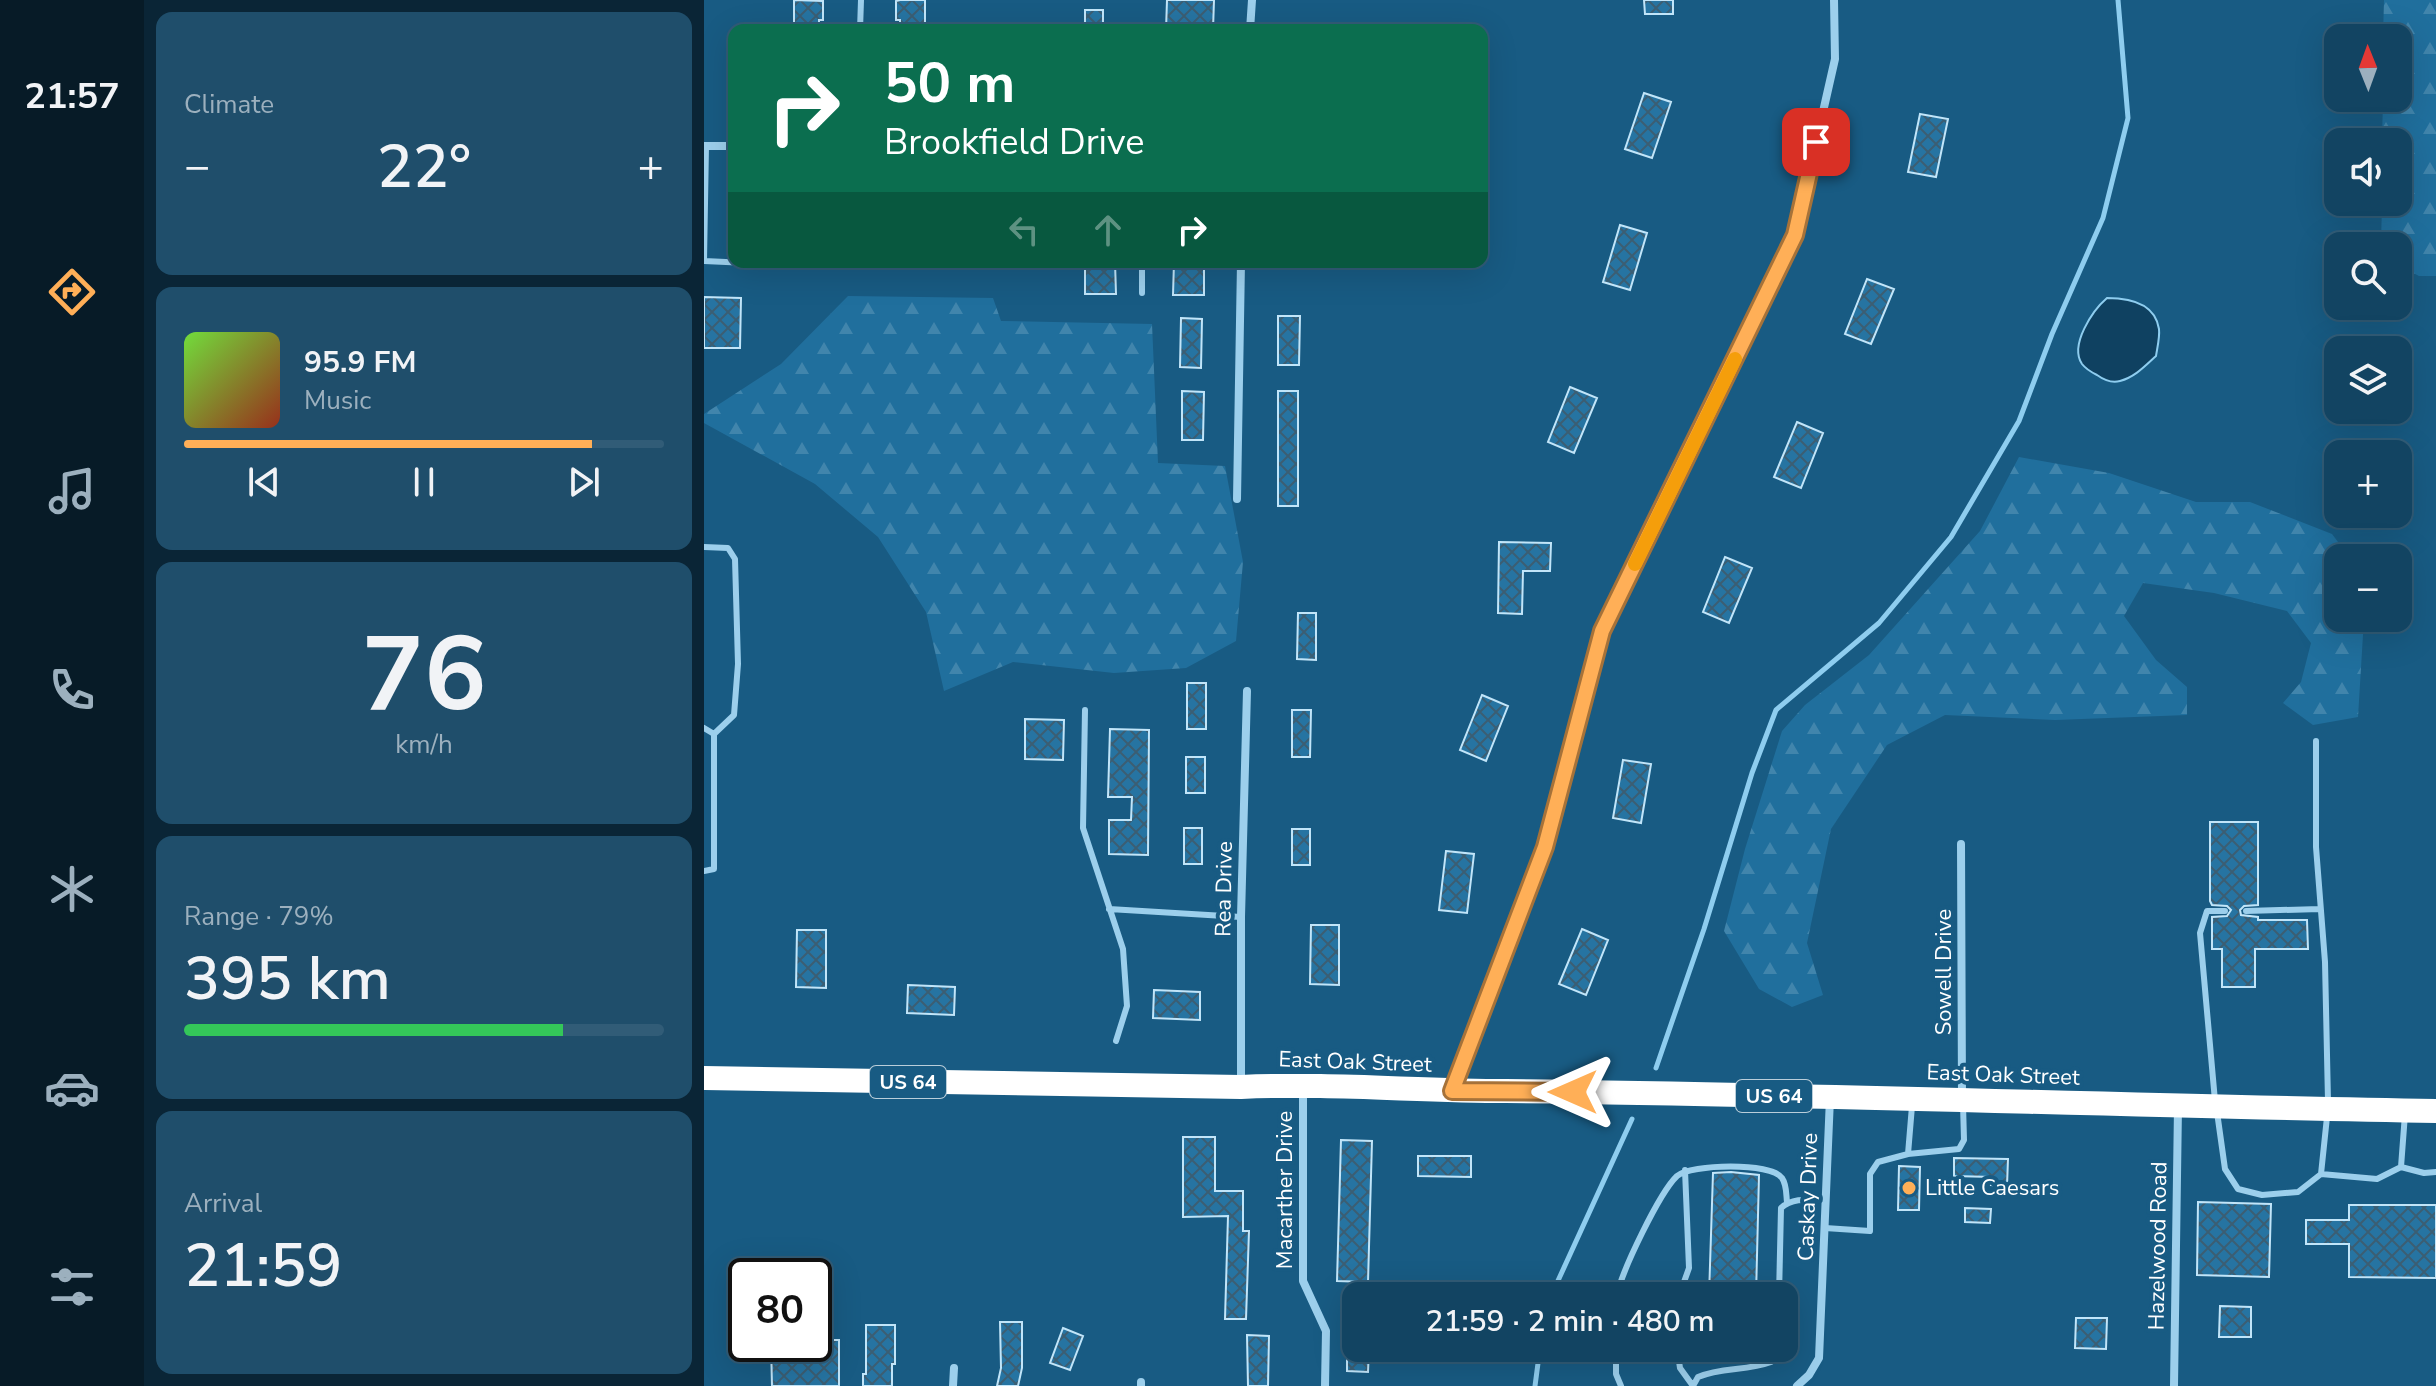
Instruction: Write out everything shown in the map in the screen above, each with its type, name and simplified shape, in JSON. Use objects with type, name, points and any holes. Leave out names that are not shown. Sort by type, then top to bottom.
[{"type":"highway","name":"East Oak Street","points":[[704,1078],[1241,1087],[1303,1084],[1452,1091],[2436,1111]]},
{"type":"street","points":[[1250,24],[1252,0]]},
{"type":"street","points":[[1452,1091],[1545,847],[1602,631],[1795,235],[1835,59],[1834,0]]},
{"type":"street","points":[[705,146],[728,146]]},
{"type":"street","points":[[1237,499],[1241,268]]},
{"type":"street","name":"Rea Drive","points":[[1241,1087],[1241,917],[1247,691]]},
{"type":"street","name":"Sowell Drive","points":[[1961,844],[1962,1099]]},
{"type":"street","name":"Macarther Drive","points":[[1303,1084],[1303,1281],[1326,1331],[1325,1386]]},
{"type":"street","name":"Caskay Drive","points":[[1797,1386],[1809,1375],[1819,1358],[1830,1097]]},
{"type":"street","name":"Hazelwood Road","points":[[2174,1386],[2178,1106]]},
{"type":"street","points":[[953,1386],[954,1368]]},
{"type":"lane","points":[[860,24],[861,0]]},
{"type":"lane","points":[[705,146],[704,261],[728,262]]},
{"type":"lane","points":[[1142,268],[1142,293]]},
{"type":"lane","points":[[704,547],[728,548],[735,559],[738,664],[734,715],[714,734],[714,869],[704,871]]},
{"type":"lane","points":[[1085,710],[1083,828],[1123,949],[1127,1006],[1116,1041]]},
{"type":"lane","points":[[704,728],[714,734]]},
{"type":"lane","points":[[2316,741],[2316,847],[2325,962],[2328,1109],[2321,1174]]},
{"type":"lane","points":[[1109,909],[1241,917]]},
{"type":"lane","points":[[2246,911],[2320,909]]},
{"type":"lane","points":[[2225,911],[2207,911],[2200,933],[2216,1107],[2225,1169],[2238,1189],[2262,1195],[2298,1192],[2321,1174],[2377,1179],[2401,1167],[2424,1173],[2436,1172]]},
{"type":"lane","points":[[1908,1154],[1913,1098]]},
{"type":"lane","points":[[1825,1228],[1870,1231],[1870,1174],[1878,1162],[1908,1154],[1959,1149],[1962,1146],[1962,1099]]},
{"type":"lane","points":[[2401,1167],[2405,1111]]},
{"type":"lane","points":[[1620,1282],[1668,1187],[1685,1170],[1698,1167],[1762,1168],[1775,1172],[1783,1179],[1787,1202]]},
{"type":"lane","points":[[1683,1282],[1689,1268],[1685,1170]]},
{"type":"lane","points":[[1779,1282],[1781,1208],[1787,1202],[1826,1200]]},
{"type":"lane","points":[[1616,1362],[1616,1374],[1621,1386]]},
{"type":"lane","points":[[1679,1362],[1693,1386],[1698,1377],[1713,1371],[1758,1367],[1771,1362]]},
{"type":"green space","points":[[2384,0],[2436,0],[2436,276],[2419,276],[2412,272],[2412,232],[2381,232],[2382,216],[2412,216],[2412,128],[2382,128],[2383,112],[2412,112],[2412,24],[2383,24]]},
{"type":"green space","points":[[848,296],[993,298],[1001,321],[1152,324],[1158,463],[1225,466],[1243,562],[1236,641],[1186,668],[1114,673],[1013,662],[944,691],[926,612],[878,537],[815,484],[704,423],[704,414],[781,364]]},
{"type":"green space","points":[[2019,457],[2109,473],[2196,502],[2250,502],[2332,534],[2340,544],[2324,544],[2324,632],[2363,632],[2358,717],[2313,725],[2283,703],[2301,682],[2311,643],[2287,611],[2214,593],[2143,583],[2124,616],[2156,660],[2187,687],[2187,715],[2055,720],[1945,715],[1887,745],[1831,829],[1807,943],[1823,995],[1792,1007],[1759,989],[1724,931],[1745,849],[1782,731],[1805,705],[1869,655],[1980,531]]},
{"type":"shaded area","points":[[2107,298],[2132,301],[2147,308],[2157,320],[2159,329],[2156,356],[2135,374],[2117,382],[2091,372],[2079,356],[2078,347],[2084,328]]},
{"type":"building","points":[[794,0],[823,1],[823,20],[819,20],[819,24],[794,24]]},
{"type":"building","points":[[925,0],[925,24],[900,24],[900,20],[896,20],[896,1]]},
{"type":"building","points":[[1167,0],[1214,0],[1213,24],[1166,24]]},
{"type":"building","points":[[1644,0],[1673,0],[1673,14],[1645,14]]},
{"type":"building","points":[[1085,10],[1103,10],[1103,24],[1085,24]]},
{"type":"building","points":[[1644,93],[1671,102],[1652,158],[1625,149]]},
{"type":"building","points":[[1920,114],[1948,119],[1936,177],[1908,172]]},
{"type":"building","points":[[1620,225],[1647,233],[1630,290],[1603,282]]},
{"type":"building","points":[[1085,268],[1115,268],[1116,294],[1085,294]]},
{"type":"building","points":[[1174,268],[1204,268],[1204,295],[1173,295]]},
{"type":"building","points":[[1867,279],[1894,289],[1871,344],[1845,334]]},
{"type":"building","points":[[704,297],[741,298],[740,348],[704,348]]},
{"type":"building","points":[[1278,316],[1300,316],[1299,365],[1278,365]]},
{"type":"building","points":[[1181,318],[1202,319],[1201,368],[1180,367]]},
{"type":"building","points":[[1570,387],[1597,398],[1574,453],[1548,442]]},
{"type":"building","points":[[1182,391],[1204,392],[1203,440],[1182,440]]},
{"type":"building","points":[[1278,391],[1298,391],[1298,506],[1278,506]]},
{"type":"building","points":[[1797,422],[1823,433],[1801,488],[1774,477]]},
{"type":"building","points":[[1499,542],[1551,543],[1550,571],[1523,571],[1522,614],[1498,613]]},
{"type":"building","points":[[1725,557],[1752,568],[1729,623],[1703,612]]},
{"type":"building","points":[[1298,613],[1316,613],[1316,660],[1297,659]]},
{"type":"building","points":[[1187,683],[1206,683],[1206,729],[1187,729]]},
{"type":"building","points":[[1482,695],[1508,706],[1486,761],[1460,750]]},
{"type":"building","points":[[1292,710],[1311,710],[1310,757],[1292,757]]},
{"type":"building","points":[[1025,719],[1064,720],[1063,760],[1025,759]]},
{"type":"building","points":[[1110,729],[1149,730],[1148,855],[1109,854],[1109,820],[1131,820],[1132,797],[1108,797]]},
{"type":"building","points":[[1186,757],[1205,757],[1205,793],[1186,793]]},
{"type":"building","points":[[1623,760],[1651,764],[1641,823],[1613,818]]},
{"type":"building","points":[[2210,822],[2258,822],[2258,905],[2244,906],[2240,910],[2241,915],[2258,917],[2258,920],[2307,920],[2308,949],[2255,949],[2255,987],[2222,987],[2222,949],[2212,949],[2212,917],[2227,916],[2231,910],[2227,906],[2212,905],[2210,901]]},
{"type":"building","points":[[1184,828],[1202,828],[1202,864],[1184,864]]},
{"type":"building","points":[[1292,829],[1310,829],[1310,865],[1292,865]]},
{"type":"building","points":[[1446,851],[1474,854],[1467,913],[1439,910]]},
{"type":"building","points":[[1311,925],[1339,925],[1339,985],[1310,984]]},
{"type":"building","points":[[1582,929],[1608,940],[1586,995],[1559,984]]},
{"type":"building","points":[[797,930],[826,930],[826,988],[796,987]]},
{"type":"building","points":[[908,985],[955,987],[954,1015],[907,1013]]},
{"type":"building","points":[[1154,990],[1200,992],[1200,1020],[1153,1018]]},
{"type":"building","points":[[1183,1137],[1215,1137],[1215,1191],[1243,1191],[1243,1231],[1249,1231],[1246,1319],[1225,1319],[1228,1216],[1183,1217]]},
{"type":"building","points":[[1341,1140],[1372,1141],[1368,1282],[1337,1281]]},
{"type":"building","points":[[1418,1156],[1471,1156],[1471,1177],[1418,1176]]},
{"type":"building","points":[[1954,1158],[2008,1159],[2007,1186],[1991,1185],[1992,1177],[1954,1176]]},
{"type":"building","name":"Little Caesars","points":[[1899,1166],[1920,1167],[1919,1210],[1898,1210]]},
{"type":"building","points":[[1713,1173],[1759,1175],[1756,1282],[1709,1282]]},
{"type":"building","points":[[2198,1202],[2271,1204],[2269,1277],[2197,1275]]},
{"type":"building","points":[[2349,1205],[2436,1205],[2436,1278],[2349,1277],[2349,1244],[2306,1244],[2306,1220],[2349,1220]]},
{"type":"building","points":[[1965,1208],[1991,1209],[1990,1223],[1965,1222]]},
{"type":"building","points":[[2220,1306],[2251,1307],[2251,1337],[2219,1337]]},
{"type":"building","points":[[2076,1318],[2107,1318],[2106,1349],[2075,1348]]},
{"type":"building","points":[[1000,1322],[1022,1322],[1022,1368],[1018,1386],[997,1386],[1001,1368]]},
{"type":"building","points":[[866,1325],[895,1325],[892,1386],[863,1386],[863,1374],[866,1374]]},
{"type":"building","points":[[1063,1328],[1083,1336],[1070,1370],[1050,1363]]},
{"type":"building","points":[[1247,1335],[1269,1336],[1268,1386],[1248,1386]]},
{"type":"building","points":[[832,1340],[839,1340],[839,1386],[772,1386],[771,1362],[832,1362]]},
{"type":"building","points":[[1347,1362],[1368,1362],[1368,1372],[1347,1371]]},
{"type":"waterway","points":[[1656,1068],[1704,929],[1752,773],[1776,710],[1879,623],[1951,537],[2019,421],[2052,334],[2103,218],[2128,118],[2118,0]]},
{"type":"waterway","points":[[1557,1282],[1632,1119]]},
{"type":"waterway","points":[[1535,1386],[1538,1362]]},
{"type":"slow traffic","points":[[1635,564],[1735,359]]},
{"type":"place","name":"Little Caesars","points":[[1909,1188]]},
{"type":"route","points":[[1573,1092],[1452,1091],[1545,847],[1602,631],[1795,235],[1816,142]]}]
